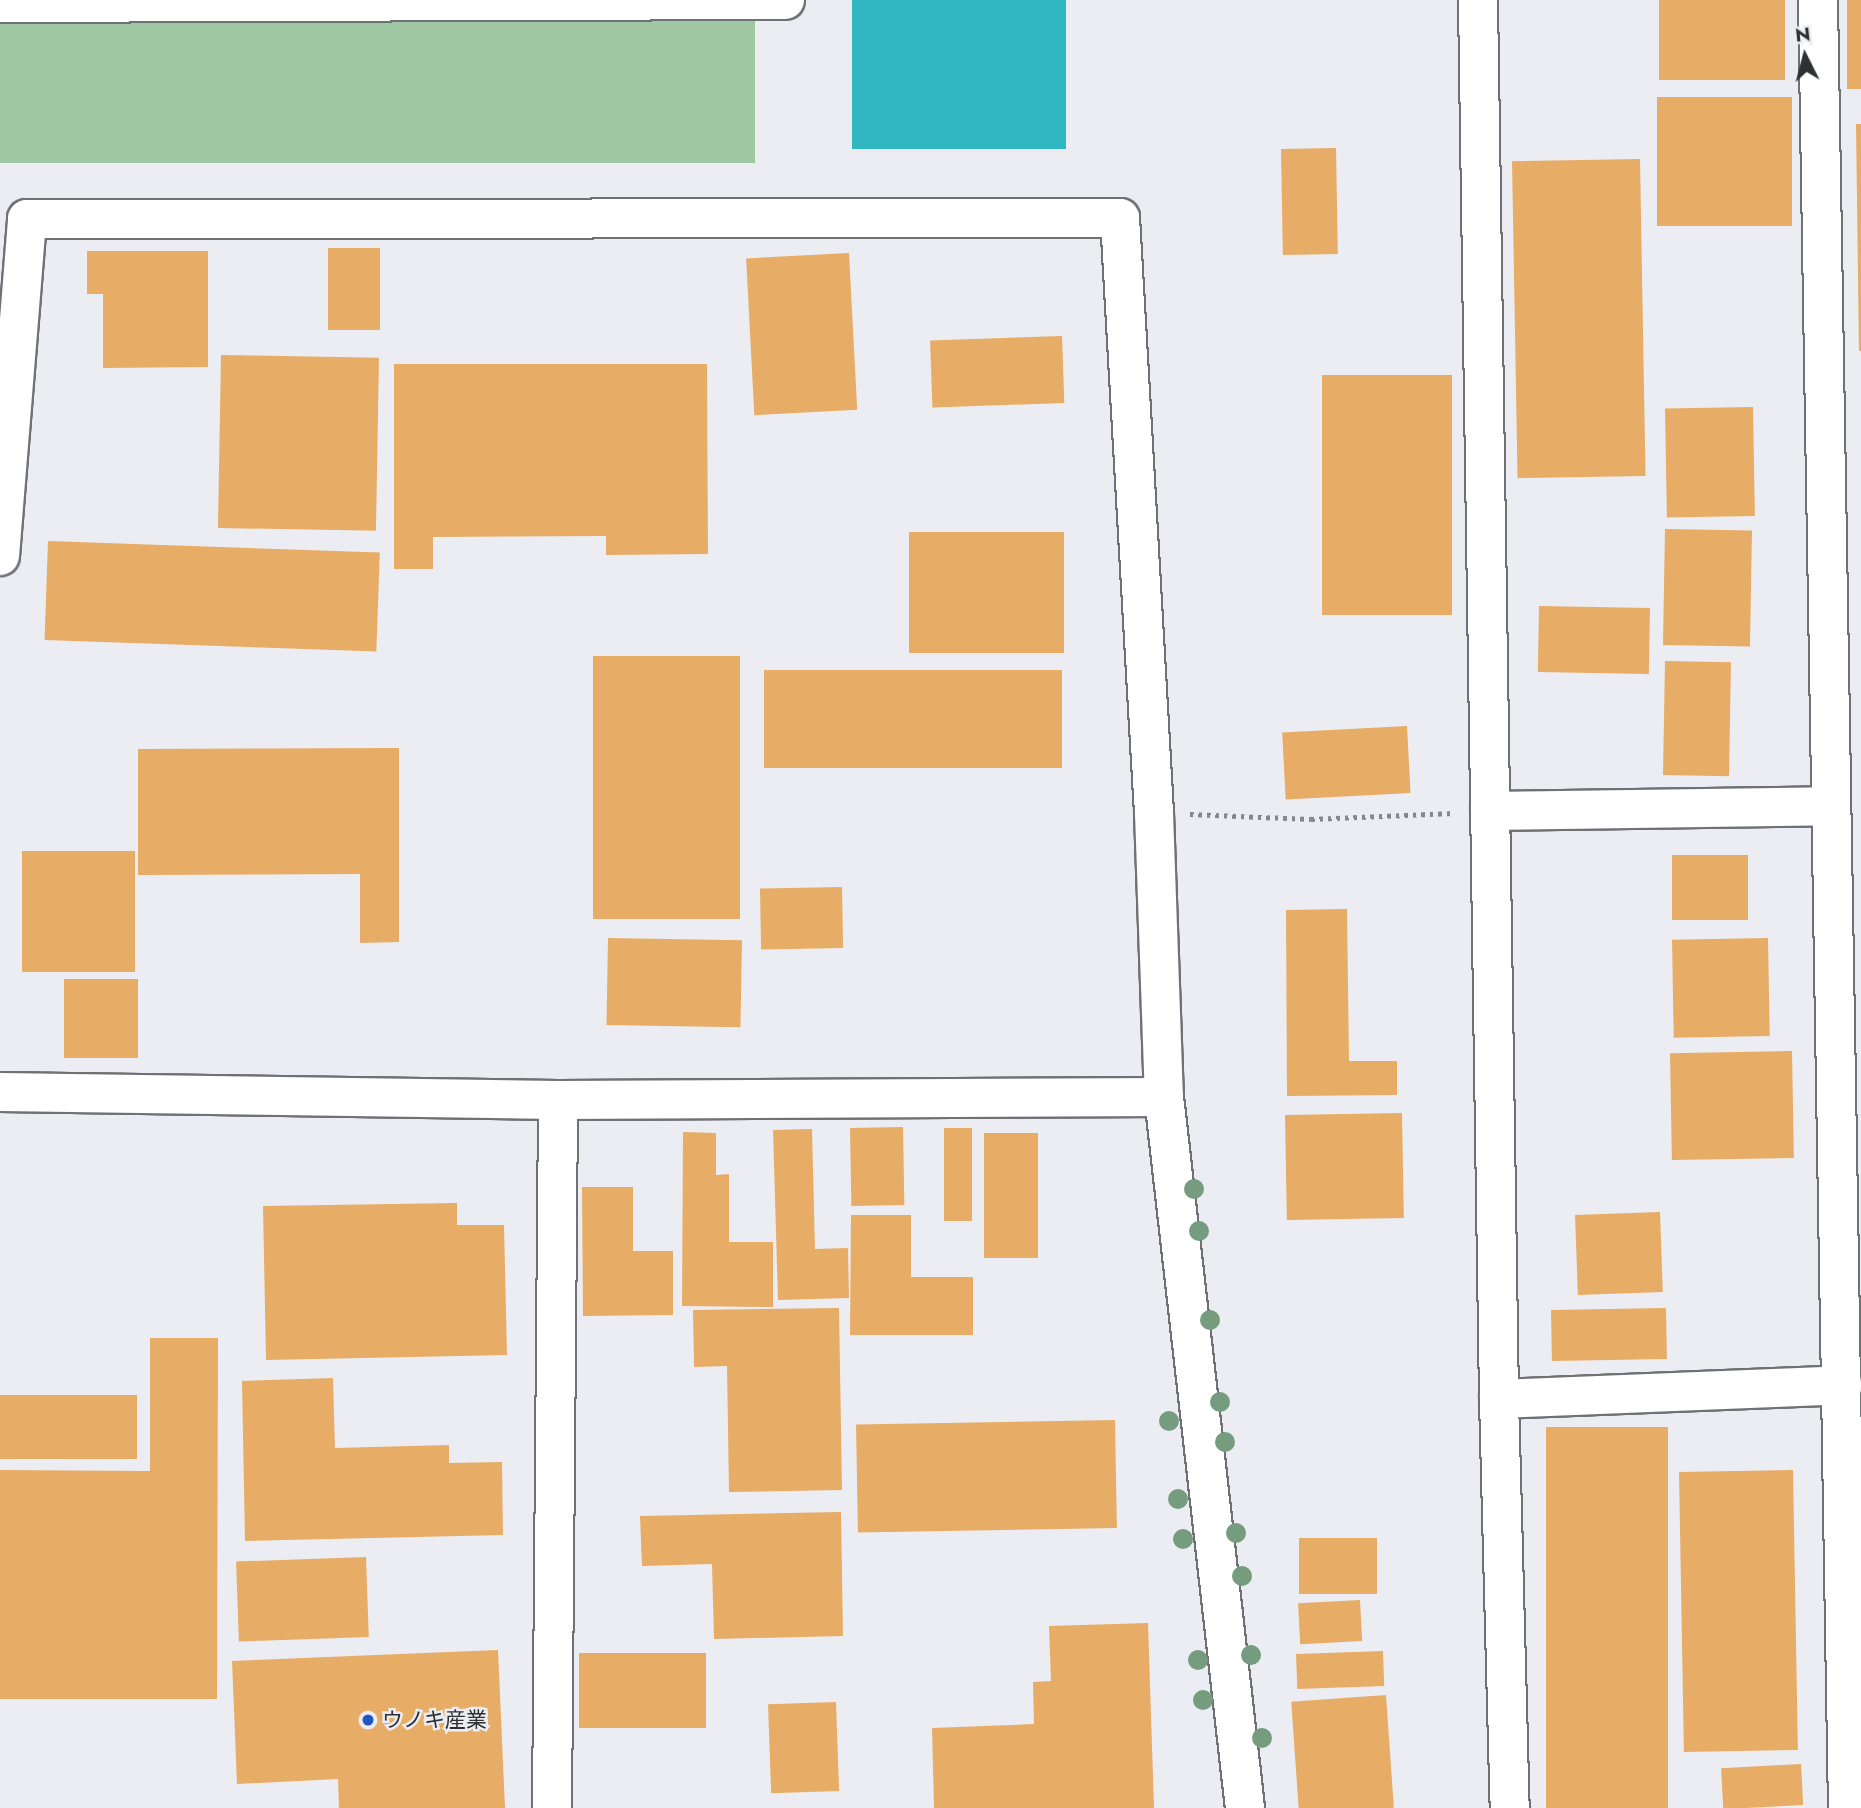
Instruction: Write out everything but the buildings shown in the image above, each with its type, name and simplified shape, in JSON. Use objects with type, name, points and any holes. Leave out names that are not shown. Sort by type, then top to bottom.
[{"type":"street","points":[[1,2],[785,0]]},
{"type":"street","points":[[1478,0],[1499,1399],[1510,1808]]},
{"type":"street","points":[[1818,0],[1829,806],[1843,1385],[1848,1808]]},
{"type":"street","points":[[0,556],[27,219],[1120,218],[1154,813],[1164,1097],[1245,1808]]},
{"type":"street","points":[[1490,811],[1829,806]]},
{"type":"street","points":[[0,1092],[558,1100],[1164,1097]]},
{"type":"street","points":[[552,1808],[558,1100]]},
{"type":"street","points":[[1499,1399],[1843,1385]]},
{"type":"path","points":[[1154,813],[1311,819],[1490,811]]},
{"type":"green space","points":[[0,17],[755,17],[755,163],[0,163]]},
{"type":"water","points":[[852,0],[1066,0],[1066,149],[852,149]]},
{"type":"place","name":"ウノキ産業","points":[[368,1720]]}]
